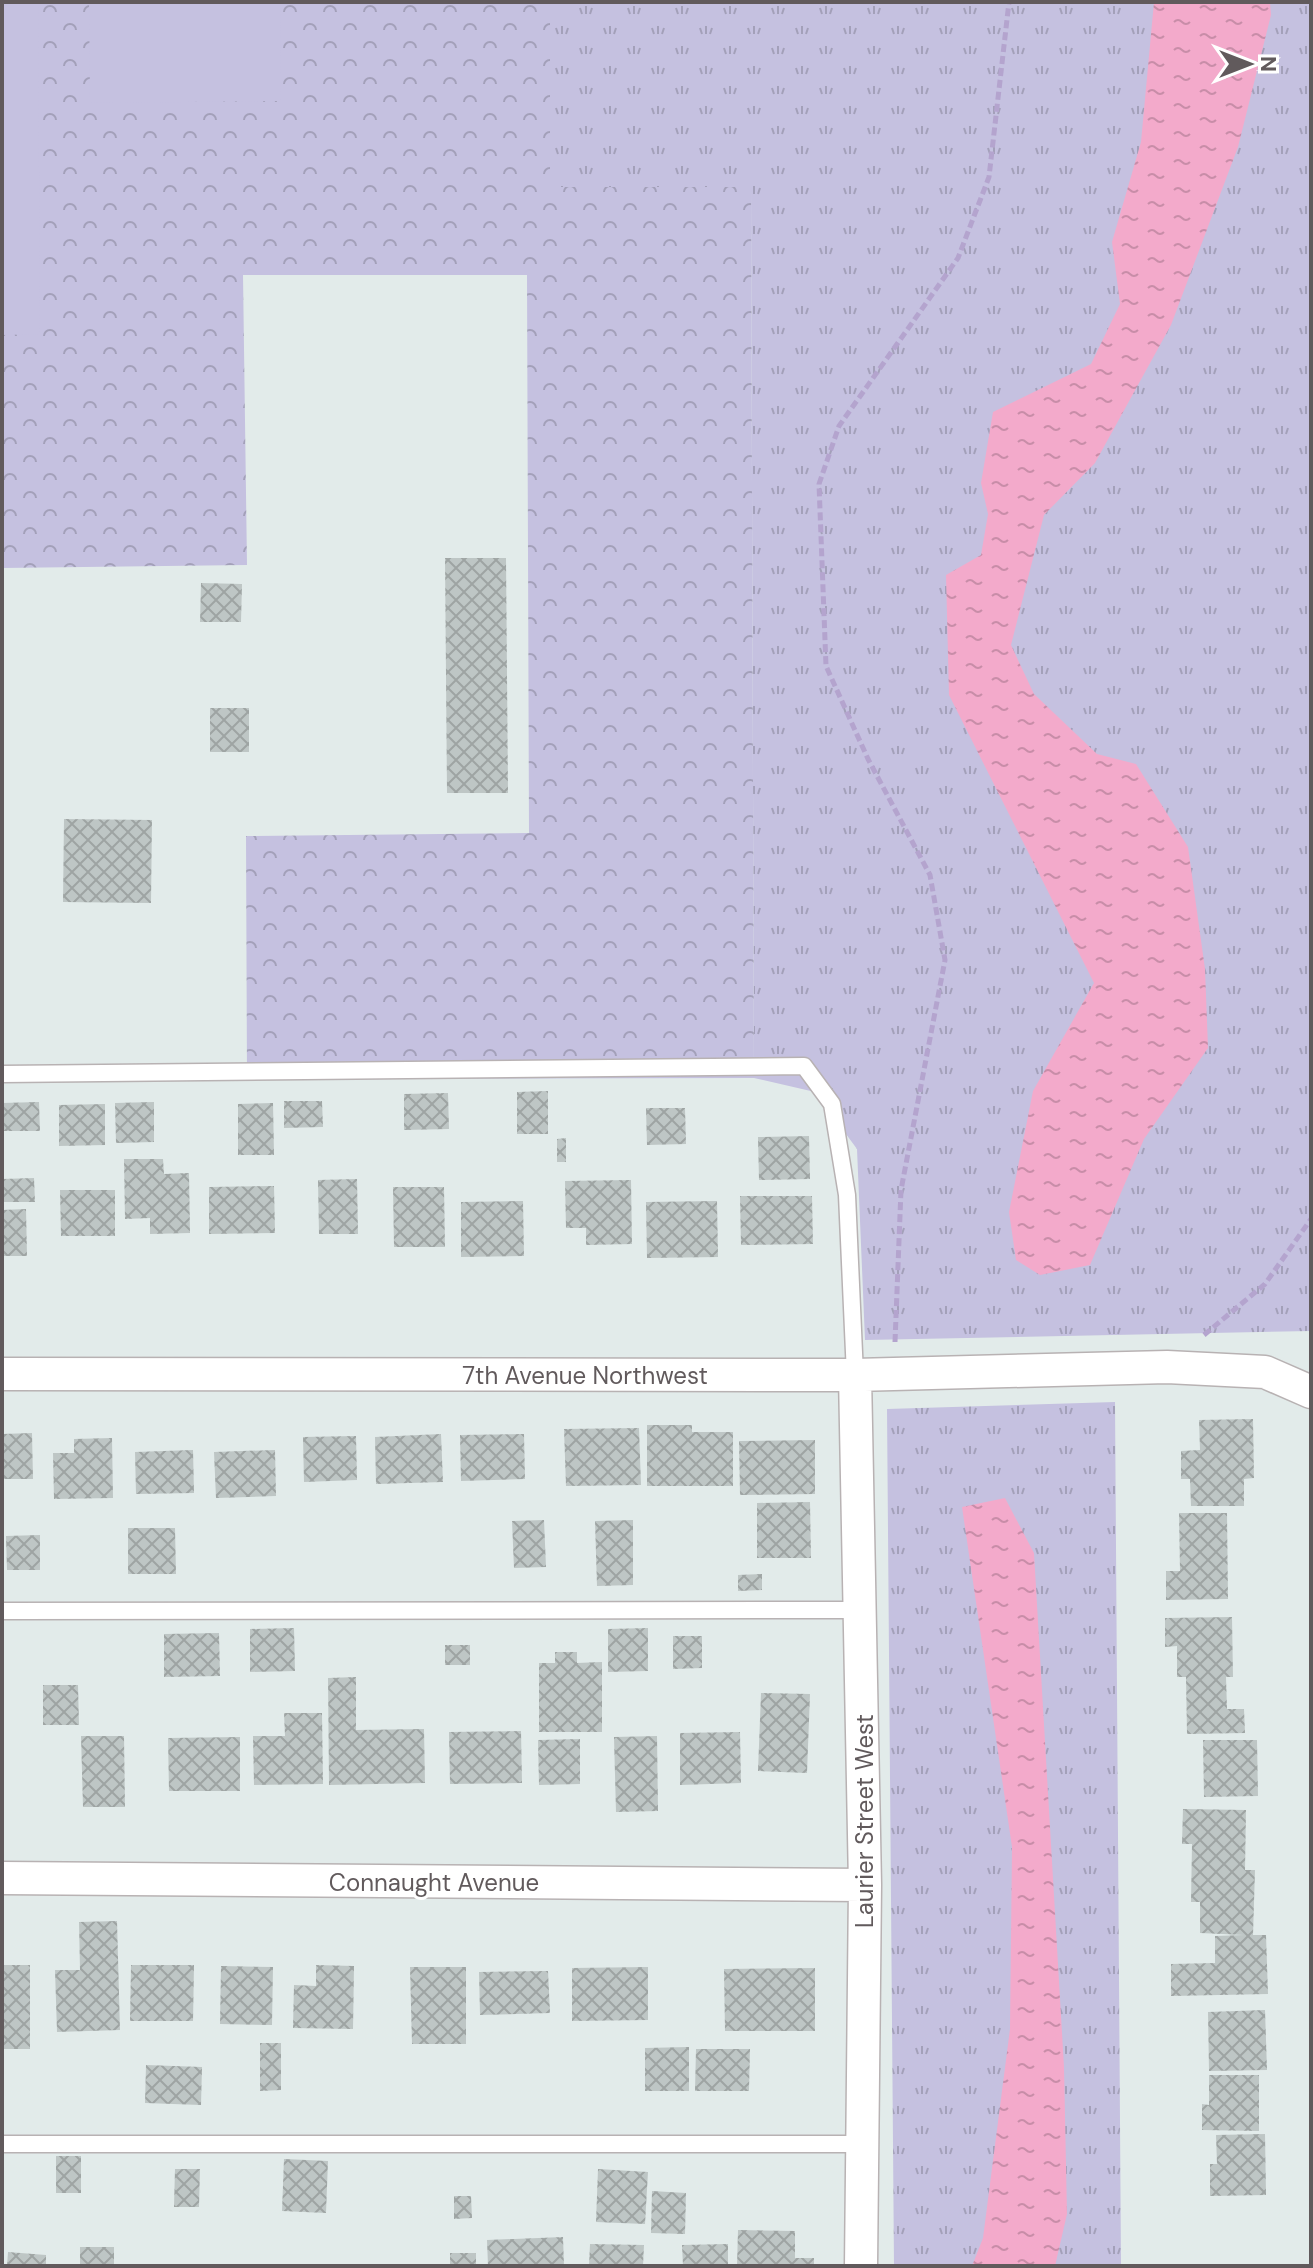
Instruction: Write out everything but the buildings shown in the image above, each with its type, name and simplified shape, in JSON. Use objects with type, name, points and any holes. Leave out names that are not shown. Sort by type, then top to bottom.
[{"type":"street","name":"7th Avenue Northwest","points":[[2,1374],[855,1375],[1167,1367],[1265,1372],[1311,1392]]},
{"type":"street","name":"Laurier Street West","points":[[855,1375],[865,1885],[861,2266]]},
{"type":"street","name":"Connaught Avenue","points":[[2,1878],[865,1885]]},
{"type":"lane","points":[[2,1074],[804,1066],[832,1104],[847,1195],[855,1375]]},
{"type":"lane","points":[[2,1611],[862,1610]]},
{"type":"lane","points":[[2,2144],[861,2144]]},
{"type":"path","points":[[893,1374],[901,1190],[945,960],[930,875],[868,759],[826,666],[819,484],[839,426],[958,258],[989,177],[1009,2]]},
{"type":"path","points":[[1167,1367],[1265,1284],[1311,1219]]},
{"type":"green space","points":[[2,2],[550,2],[550,187],[751,187],[754,1078],[247,1079],[246,836],[529,833],[527,275],[243,275],[247,565],[2,568]]},
{"type":"green space","points":[[2,2],[38,2],[40,334],[2,335]]},
{"type":"green space","points":[[89,2],[280,2],[281,101],[90,103]]},
{"type":"green space","points":[[550,2],[1311,2],[1311,1331],[865,1340],[857,1149],[815,1092],[754,1078],[751,187],[550,187]]},
{"type":"green space","points":[[1115,1402],[1121,2266],[894,2266],[887,1409]]},
{"type":"water","points":[[1154,2],[1270,2],[1271,15],[1238,147],[1171,325],[1095,463],[1044,515],[1011,645],[1034,694],[1097,754],[1136,764],[1188,847],[1205,969],[1208,1048],[1144,1139],[1090,1265],[1040,1275],[1016,1260],[1009,1212],[1033,1091],[1094,983],[949,695],[946,575],[981,555],[988,514],[981,483],[993,412],[1091,364],[1120,304],[1112,242],[1141,142]]},
{"type":"water","points":[[1005,1498],[1034,1553],[1064,2067],[1067,2214],[1055,2266],[972,2266],[983,2238],[1010,2029],[1012,1847],[962,1507]]}]
